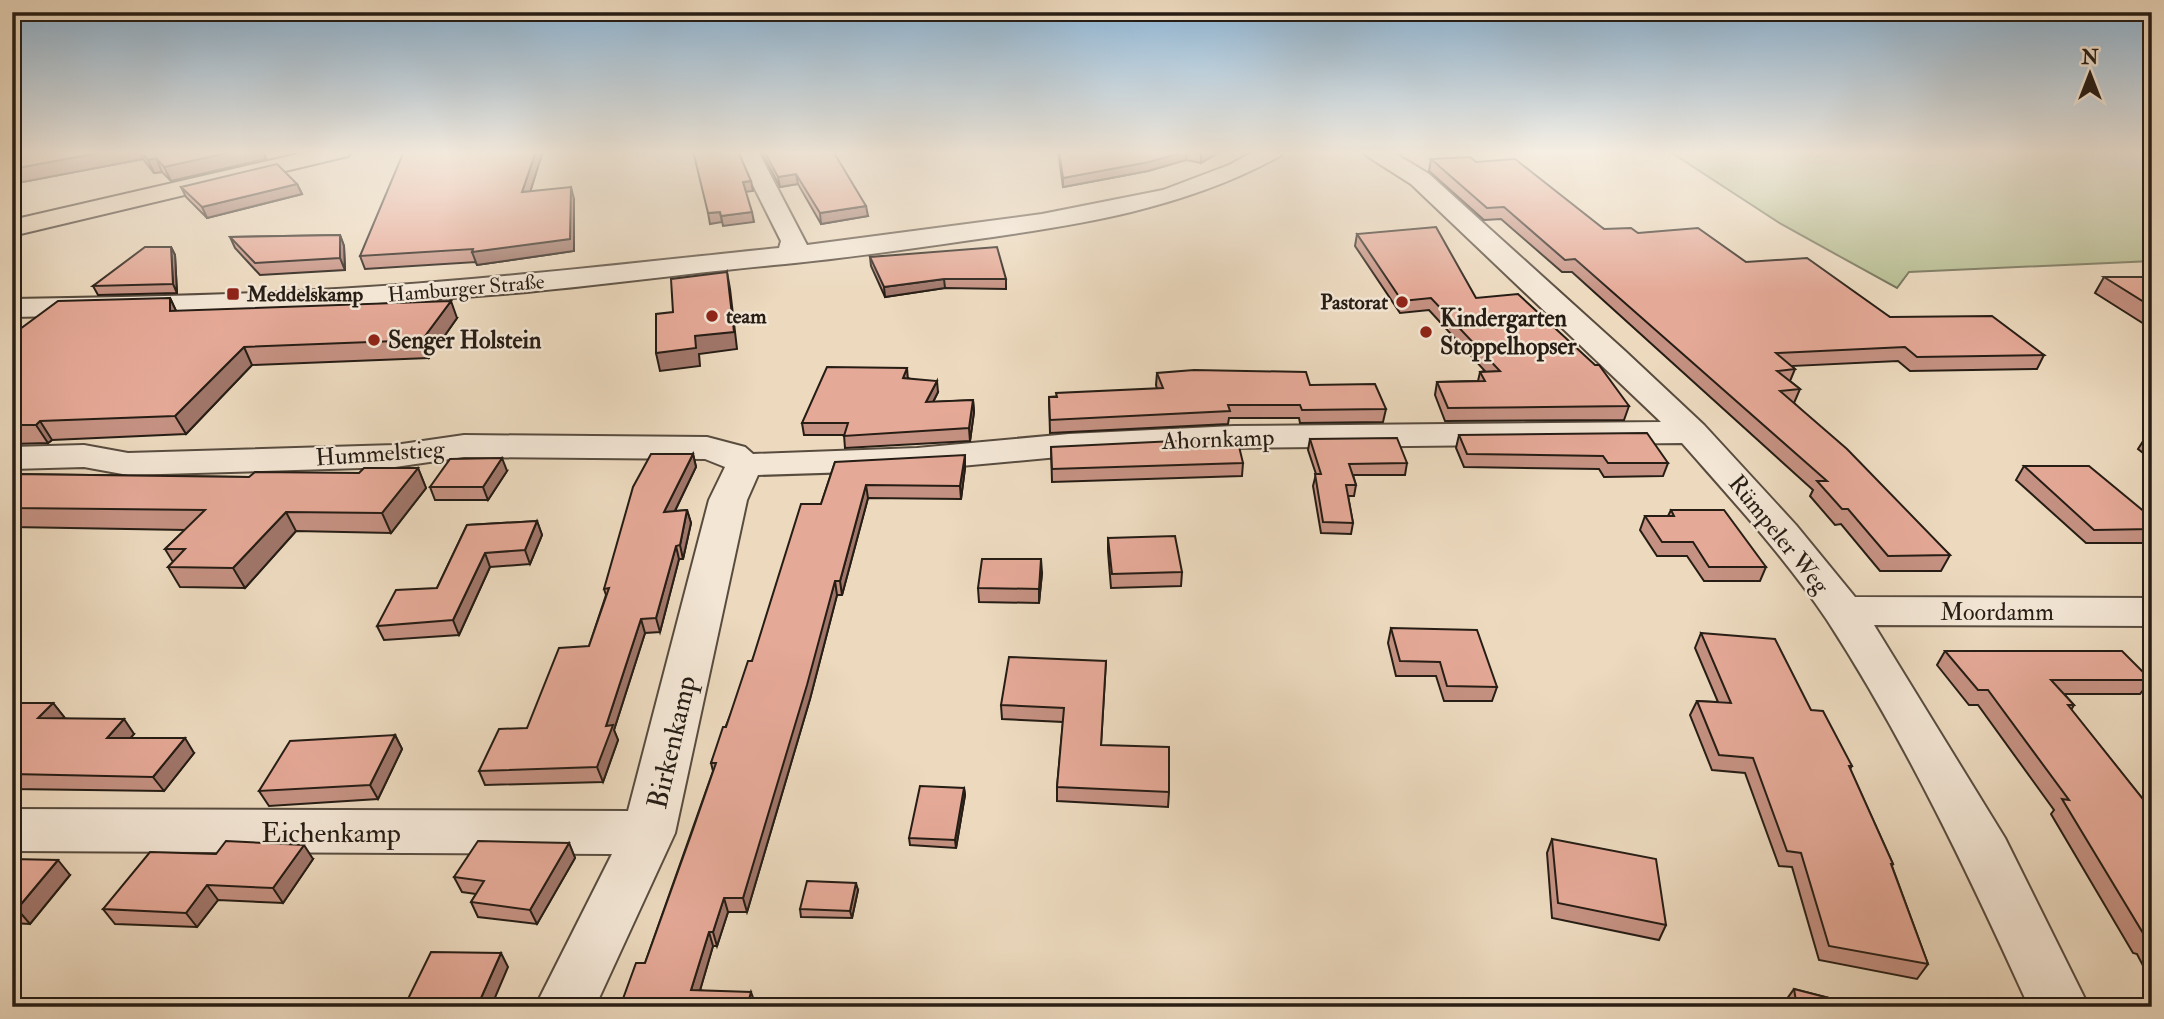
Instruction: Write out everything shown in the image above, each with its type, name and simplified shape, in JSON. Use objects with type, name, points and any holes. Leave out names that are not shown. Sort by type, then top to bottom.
[{"type":"main road","points":[[12,229],[140,199]]},
{"type":"street","points":[[772,199],[794,241],[792,255]]},
{"type":"street","name":"Hamburger Straße","points":[[12,307],[51,309],[367,296],[520,284],[792,255],[1042,222],[1157,199]]},
{"type":"street","name":"Rümpeler Weg","points":[[1441,199],[1692,432],[1773,524],[1843,611],[1986,854],[2059,1007]]},
{"type":"street","points":[[12,336],[51,309]]},
{"type":"street","name":"Ahornkamp","points":[[744,465],[917,459],[1069,445],[1234,437],[1692,432]]},
{"type":"street","name":"Hummelstieg","points":[[12,458],[84,456],[128,464],[395,456],[464,446],[680,447],[707,448],[732,455],[744,465]]},
{"type":"street","name":"Birkenkamp","points":[[565,1007],[649,833],[728,500],[744,465]]},
{"type":"street","name":"Moordamm","points":[[1843,611],[2152,612]]},
{"type":"street","name":"Eichenkamp","points":[[12,830],[649,833]]},
{"type":"green space","points":[[1742,199],[2152,199],[2152,261],[1909,272],[1897,288],[1781,224]]},
{"type":"building","points":[[193,199],[237,199],[202,207]]},
{"type":"building","points":[[384,199],[571,199],[570,239],[472,252],[473,249],[360,256]]},
{"type":"building","points":[[705,199],[748,199],[752,212],[721,216],[720,212],[708,213]]},
{"type":"building","points":[[811,199],[862,199],[866,206],[820,213]]},
{"type":"building","points":[[1476,199],[1565,199],[1604,229],[1631,228],[1638,233],[1698,228],[1746,262],[1807,258],[1890,317],[1992,316],[2044,355],[1917,357],[1905,347],[1776,353],[1795,369],[1777,371],[1800,389],[1780,391],[1847,449],[1950,555],[1888,556],[1848,509],[1842,509],[1817,481],[1827,481],[1575,259],[1565,260],[1504,207],[1487,208]]},
{"type":"building","points":[[1436,227],[1476,298],[1518,294],[1595,365],[1599,365],[1629,406],[1448,408],[1437,382],[1485,381],[1480,372],[1500,371],[1431,298],[1402,301],[1357,234]]},
{"type":"building","points":[[340,235],[340,258],[255,263],[230,237]]},
{"type":"building","points":[[145,247],[171,247],[173,284],[93,286]]},
{"type":"building","points":[[997,247],[1006,279],[944,279],[884,287],[870,257]]},
{"type":"building","points":[[727,272],[734,332],[695,336],[696,348],[656,353],[656,314],[673,312],[671,279]]},
{"type":"building","points":[[2104,277],[2152,277],[2152,307]]},
{"type":"building","points":[[170,298],[170,311],[451,301],[422,340],[244,347],[175,416],[40,421],[36,425],[12,425],[12,335],[58,301]]},
{"type":"building","points":[[827,367],[907,368],[903,378],[937,381],[926,402],[973,400],[969,428],[844,436],[848,423],[802,423]]},
{"type":"building","points":[[1194,370],[1306,372],[1310,385],[1375,384],[1386,409],[1302,410],[1300,405],[1228,405],[1230,411],[1050,420],[1049,397],[1057,397],[1056,393],[1163,388],[1157,373]]},
{"type":"building","points":[[1647,433],[1668,463],[1608,463],[1603,456],[1467,454],[1459,435]]},
{"type":"building","points":[[1237,438],[1243,463],[1052,469],[1051,447]]},
{"type":"building","points":[[1397,438],[1407,463],[1349,464],[1356,485],[1346,485],[1353,523],[1323,522],[1315,474],[1321,474],[1310,439]]},
{"type":"building","points":[[651,454],[693,454],[664,512],[687,510],[680,545],[676,546],[656,618],[641,619],[606,726],[613,725],[597,767],[479,771],[499,729],[527,728],[559,648],[589,646],[609,588],[604,589],[633,487]]},
{"type":"building","points":[[965,455],[960,486],[866,485],[840,581],[835,581],[743,898],[724,898],[713,932],[709,932],[691,990],[751,992],[747,1007],[620,1007],[636,963],[645,963],[716,763],[711,763],[723,727],[726,727],[748,661],[752,661],[801,504],[821,504],[835,462]]},
{"type":"building","points":[[502,458],[483,487],[430,487],[450,459]]},
{"type":"building","points":[[2024,466],[2089,466],[2152,518],[2152,529],[2094,530]]},
{"type":"building","points":[[364,468],[418,468],[382,513],[286,512],[233,568],[168,567],[185,549],[165,549],[205,510],[12,508],[12,474],[249,477],[255,472],[359,473]]},
{"type":"building","points":[[1671,510],[1724,510],[1766,567],[1709,567],[1693,542],[1662,542],[1645,516],[1674,516]]},
{"type":"building","points":[[537,521],[525,550],[485,553],[453,620],[377,626],[396,590],[437,588],[467,525]]},
{"type":"building","points":[[1175,536],[1182,572],[1112,574],[1108,538]]},
{"type":"building","points":[[982,559],[1041,559],[1039,589],[978,588]]},
{"type":"building","points":[[1391,628],[1477,630],[1497,687],[1447,686],[1440,662],[1400,661]]},
{"type":"building","points":[[1701,633],[1775,639],[1811,710],[1823,711],[1852,766],[1849,766],[1893,864],[1928,964],[1829,946],[1801,853],[1787,851],[1753,758],[1719,755],[1697,701],[1731,703]]},
{"type":"building","points":[[1945,651],[2122,651],[2151,680],[2051,680],[2074,705],[2068,705],[2152,808],[2152,941],[2146,938],[2062,799],[2069,800],[1988,690],[1978,690]]},
{"type":"building","points":[[1009,657],[1106,661],[1101,745],[1169,747],[1169,792],[1057,787],[1064,708],[1001,705]]},
{"type":"building","points":[[12,703],[53,703],[38,718],[124,719],[107,738],[185,738],[153,777],[12,774]]},
{"type":"building","points":[[395,735],[370,785],[259,791],[290,741]]},
{"type":"building","points":[[920,786],[964,788],[955,840],[909,838]]},
{"type":"building","points":[[1552,839],[1656,859],[1666,925],[1558,903]]},
{"type":"building","points":[[226,841],[304,845],[273,888],[207,885],[186,913],[103,909],[150,852],[216,854]]},
{"type":"building","points":[[478,841],[569,843],[530,910],[471,902],[484,881],[454,877]]},
{"type":"building","points":[[12,859],[58,860],[17,909],[12,909]]},
{"type":"building","points":[[807,881],[856,883],[850,911],[800,909]]},
{"type":"building","points":[[431,952],[501,953],[477,1007],[404,1007]]},
{"type":"building","points":[[1794,989],[1864,1007],[1797,1007]]},
{"type":"place","name":"Meddelskamp","points":[[233,294]]},
{"type":"place","name":"Pastorat","points":[[1402,302]]},
{"type":"place","name":"team","points":[[712,316]]},
{"type":"place","name":"Kindergarten Stoppelhopser","points":[[1426,332]]},
{"type":"place","name":"Senger Holstein","points":[[374,340]]}]
